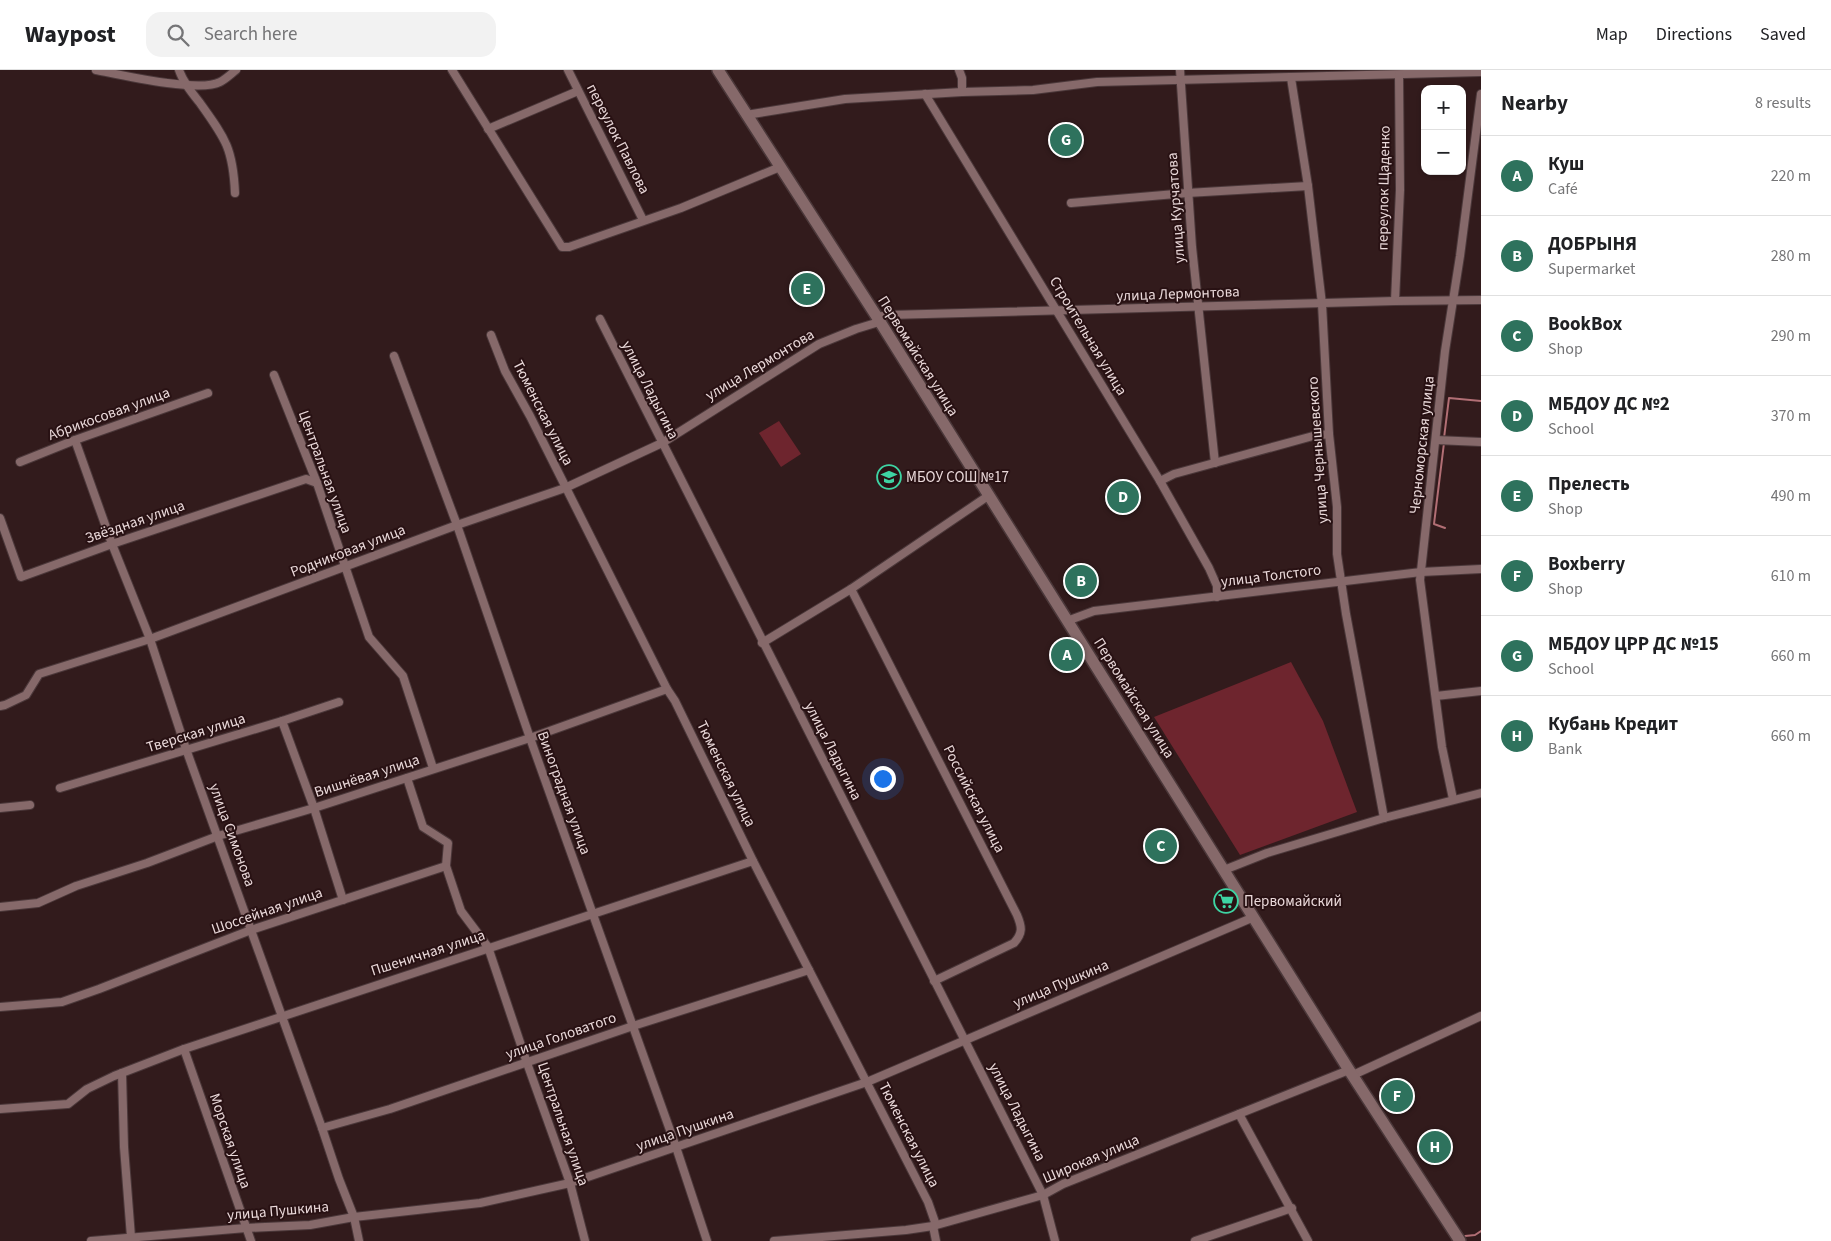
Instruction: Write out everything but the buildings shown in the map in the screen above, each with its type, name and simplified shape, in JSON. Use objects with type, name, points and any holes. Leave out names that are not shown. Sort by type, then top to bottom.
[{"type":"street","points":[[96,70],[136,78],[204,86],[220,82],[236,70]]},
{"type":"street","points":[[179,70],[186,85],[226,140],[234,169],[235,193]]},
{"type":"street","points":[[452,70],[562,247],[570,248],[643,220],[681,208],[780,167]]},
{"type":"street","name":"переулок Павлова","points":[[568,70],[643,220]]},
{"type":"street","name":"Первомайская улица","points":[[718,70],[878,320],[1351,1073],[1460,1241]]},
{"type":"street","points":[[959,70],[962,78],[962,92]]},
{"type":"street","name":"улица Курчатова","points":[[1180,70],[1187,193],[1215,463]]},
{"type":"street","points":[[746,114],[845,100],[962,92],[1033,90],[1097,82],[1181,81],[1286,75],[1399,75],[1481,72]]},
{"type":"street","name":"улица Чернышевского","points":[[1286,75],[1308,186],[1322,304],[1329,434],[1337,507],[1338,554],[1346,614],[1384,818]]},
{"type":"street","name":"переулок Щаденко","points":[[1395,301],[1400,190],[1399,75]]},
{"type":"street","points":[[488,129],[578,91]]},
{"type":"street","name":"Строительная улица","points":[[925,94],[1160,481],[1209,568],[1217,586],[1217,597]]},
{"type":"street","name":"Черноморская улица","points":[[1452,799],[1442,746],[1420,580],[1441,440],[1452,300],[1460,256],[1481,94]]},
{"type":"street","points":[[1071,203],[1187,193],[1308,186]]},
{"type":"street","name":"улица Лермонтова","points":[[662,443],[819,344],[889,315],[1481,300]]},
{"type":"street","name":"улица Ладыгина","points":[[600,320],[1043,1195],[1055,1241]]},
{"type":"street","name":"Тюменская улица","points":[[491,335],[505,371],[530,416],[667,689],[675,701],[753,861],[928,1202],[935,1226],[936,1241]]},
{"type":"street","name":"Виноградная улица","points":[[394,356],[458,525],[530,738],[676,1147],[707,1241]]},
{"type":"street","name":"Центральная улица","points":[[274,375],[317,483],[370,637],[403,676],[433,768]]},
{"type":"street","name":"Абрикосовая улица","points":[[20,462],[75,440],[208,393]]},
{"type":"street","points":[[1160,481],[1174,474],[1313,436],[1329,434]]},
{"type":"street","name":"улица Симонова","points":[[75,440],[112,544],[150,639],[186,749],[322,1128],[338,1179],[354,1218],[359,1241]]},
{"type":"street","points":[[1441,440],[1481,442]]},
{"type":"street","name":"Родниковая улица","points":[[0,706],[26,695],[39,674],[150,639],[458,525],[565,488],[662,443]]},
{"type":"street","name":"Звёздная улица","points":[[0,518],[21,576],[306,479],[317,483]]},
{"type":"street","points":[[762,643],[851,589],[988,496]]},
{"type":"street","name":"улица Толстого","points":[[1067,621],[1094,611],[1421,572],[1481,569]]},
{"type":"street","name":"Российская улица","points":[[851,589],[1022,927],[1021,935],[1014,942],[934,981]]},
{"type":"street","name":"Вишнёвая улица","points":[[0,907],[38,903],[76,886],[147,863],[218,836],[314,808],[530,738],[667,689]]},
{"type":"street","points":[[1436,696],[1481,691]]},
{"type":"street","name":"Тверская улица","points":[[60,788],[282,722],[339,702]]},
{"type":"street","points":[[282,722],[314,808],[343,900]]},
{"type":"street","name":"Центральная улица","points":[[407,778],[423,827],[448,843],[446,866],[461,911],[488,947],[526,1063],[570,1183],[585,1241]]},
{"type":"street","points":[[1224,870],[1267,852],[1452,799],[1481,793]]},
{"type":"street","points":[[0,808],[30,805]]},
{"type":"street","name":"Пшеничная улица","points":[[0,1109],[68,1104],[87,1089],[184,1049],[282,1015],[753,861]]},
{"type":"street","name":"Шоссейная улица","points":[[0,1007],[62,1002],[251,930],[446,866]]},
{"type":"street","name":"улица Пушкина","points":[[91,1241],[246,1228],[310,1225],[480,1203],[570,1183],[867,1082],[1254,917]]},
{"type":"street","name":"улица Головатого","points":[[322,1128],[390,1109],[633,1026],[809,970]]},
{"type":"street","name":"Широкая улица","points":[[774,1241],[935,1226],[1043,1195],[1063,1184],[1238,1114],[1351,1073],[1481,1016]]},
{"type":"street","name":"Морская улица","points":[[184,1049],[251,1241]]},
{"type":"street","points":[[118,1075],[131,1237]]},
{"type":"street","points":[[1238,1114],[1292,1208],[1308,1241]]},
{"type":"street","points":[[1194,1241],[1292,1208]]},
{"type":"shaded area","points":[[779,421],[801,454],[781,467],[759,433]]},
{"type":"shaded area","points":[[1291,662],[1323,721],[1357,812],[1240,855],[1154,717]]},
{"type":"waterway","points":[[1444,438],[1449,398],[1481,401]]},
{"type":"waterway","points":[[1444,443],[1434,524],[1445,528]]},
{"type":"waterway","points":[[1465,1236],[1475,1235],[1481,1231]]},
{"type":"place","name":"МБДОУ ЦРР ДС №15","points":[[1066,140]]},
{"type":"place","name":"Прелесть","points":[[807,289]]},
{"type":"place","name":"МБОУ СОШ №17","points":[[889,477]]},
{"type":"place","name":"МБДОУ ДС №2","points":[[1123,497]]},
{"type":"place","name":"ДОБРЫНЯ","points":[[1081,581]]},
{"type":"place","name":"Куш","points":[[1067,655]]},
{"type":"place","name":"BookBox","points":[[1161,846]]},
{"type":"place","name":"Первомайский","points":[[1226,901]]},
{"type":"place","name":"Boxberry","points":[[1397,1096]]},
{"type":"place","name":"Кубань Кредит","points":[[1435,1147]]}]
